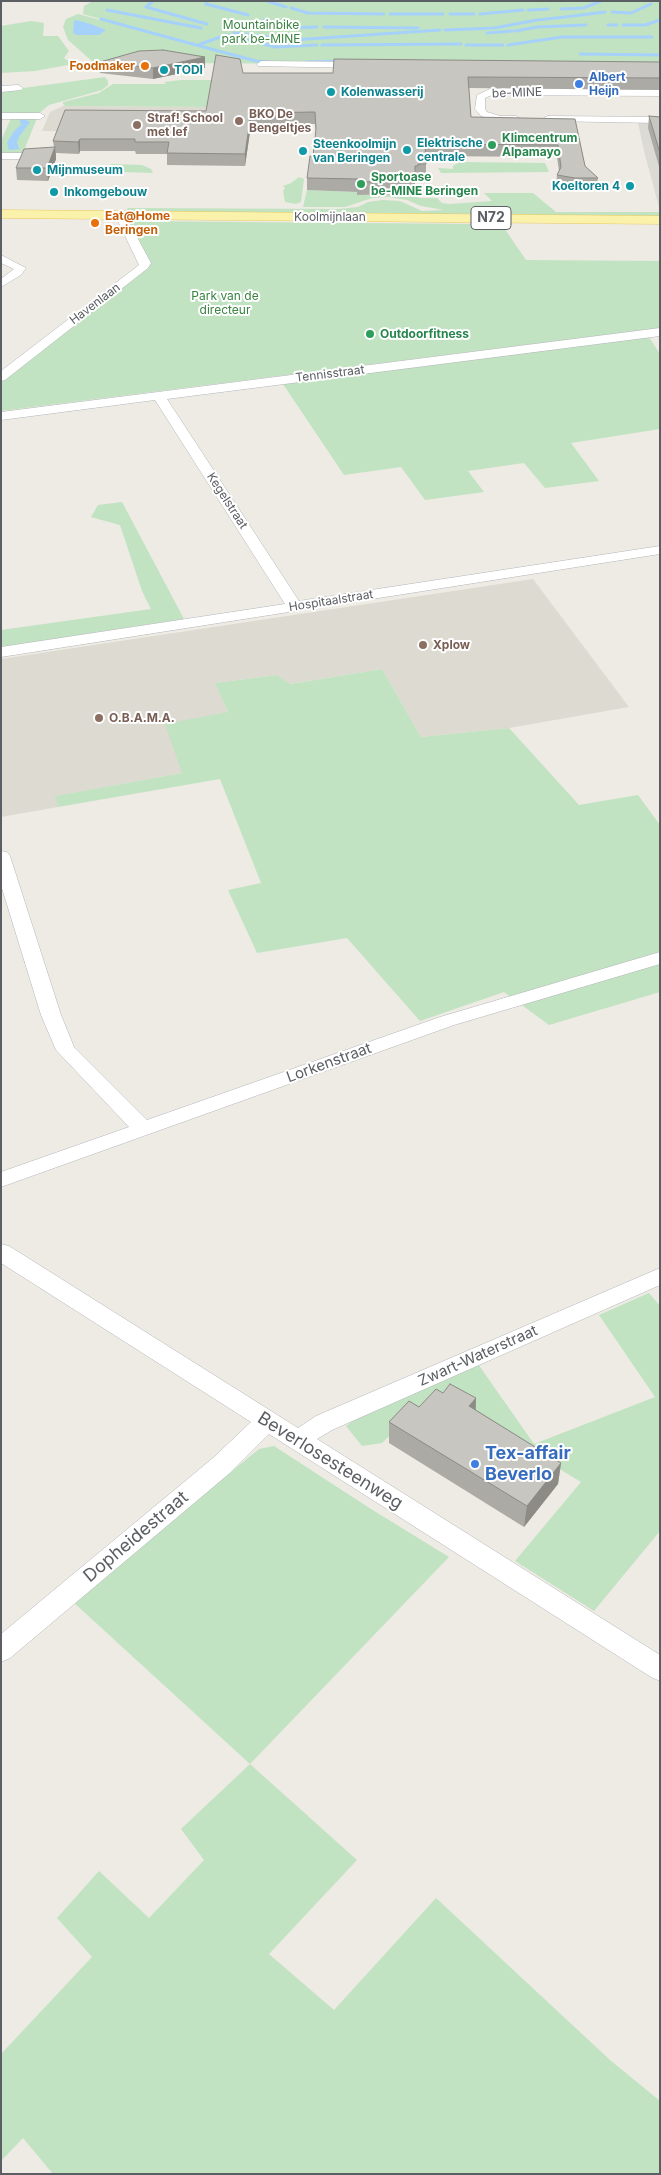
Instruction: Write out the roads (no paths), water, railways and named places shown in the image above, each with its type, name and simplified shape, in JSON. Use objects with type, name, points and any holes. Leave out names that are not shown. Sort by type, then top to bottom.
[{"type":"main road","name":"Koolmijnlaan","points":[[1,214],[660,220]]},
{"type":"street","points":[[261,64],[373,65]]},
{"type":"street","points":[[1,89],[18,88]]},
{"type":"street","name":"be-MINE","points":[[523,119],[499,119],[484,114],[480,109],[480,97],[490,92],[505,91],[660,93]]},
{"type":"street","points":[[1,116],[40,116]]},
{"type":"street","name":"be-MINE","points":[[540,119],[660,120]]},
{"type":"street","points":[[1,156],[24,156]]},
{"type":"street","name":"Havenlaan","points":[[1,377],[144,266],[145,263],[120,215]]},
{"type":"street","points":[[1,258],[20,268],[17,273],[1,284]]},
{"type":"street","name":"Tennisstraat","points":[[1,416],[660,332]]},
{"type":"street","name":"Kegelstraat","points":[[159,396],[295,607]]},
{"type":"street","name":"Hospitaalstraat","points":[[1,652],[660,550]]},
{"type":"street","points":[[1,856],[50,1015],[66,1050],[144,1129]]},
{"type":"street","name":"Lorkenstraat","points":[[1,1180],[447,1022],[660,958]]},
{"type":"street","name":"Beverlosesteenweg","points":[[1,1252],[660,1669]]},
{"type":"street","name":"Zwart-Waterstraat","points":[[299,1441],[324,1423],[660,1276]]},
{"type":"street","name":"Dopheidestraat","points":[[1,1650],[222,1465],[266,1421]]},
{"type":"water","points":[[76,20],[106,30],[99,35],[77,35],[73,33],[74,21]]},
{"type":"water","points":[[24,119],[30,122],[19,137],[17,142],[19,149],[9,150],[7,143],[14,131],[21,125],[20,120]]},
{"type":"waterway","points":[[153,1],[146,7],[207,24]]},
{"type":"waterway","points":[[206,1],[206,4],[248,15]]},
{"type":"waterway","points":[[267,1],[286,7]]},
{"type":"waterway","points":[[586,7],[601,1]]},
{"type":"waterway","points":[[612,12],[631,13],[651,4]]},
{"type":"waterway","points":[[291,8],[308,13],[384,14]]},
{"type":"waterway","points":[[561,9],[584,8]]},
{"type":"waterway","points":[[528,10],[548,9]]},
{"type":"waterway","points":[[107,10],[201,28]]},
{"type":"waterway","points":[[480,14],[523,10]]},
{"type":"waterway","points":[[557,18],[605,12]]},
{"type":"waterway","points":[[390,14],[443,14]]},
{"type":"waterway","points":[[450,14],[474,14]]},
{"type":"waterway","points":[[538,20],[555,18]]},
{"type":"waterway","points":[[101,19],[256,61],[269,62]]},
{"type":"waterway","points":[[264,20],[288,28],[317,27]]},
{"type":"waterway","points":[[445,30],[494,28],[537,20]]},
{"type":"waterway","points":[[623,25],[645,25],[660,20]]},
{"type":"waterway","points":[[515,31],[537,27],[586,25]]},
{"type":"waterway","points":[[608,25],[617,25]]},
{"type":"waterway","points":[[324,27],[418,28]]},
{"type":"waterway","points":[[234,33],[293,40],[440,30]]},
{"type":"waterway","points":[[487,33],[512,31]]},
{"type":"waterway","points":[[198,45],[226,35],[276,47],[317,45]]},
{"type":"waterway","points":[[508,45],[562,37],[652,37]]},
{"type":"waterway","points":[[322,45],[461,44]]},
{"type":"waterway","points":[[466,45],[503,45]]},
{"type":"waterway","points":[[580,54],[660,55]]},
{"type":"waterway","points":[[306,62],[341,61]]},
{"type":"place","name":"Foodmaker","points":[[145,66]]},
{"type":"place","name":"TODI","points":[[164,70]]},
{"type":"place","name":"Albert Heijn","points":[[579,84]]},
{"type":"place","name":"Kolenwasserij","points":[[331,92]]},
{"type":"place","name":"BKO De Bengeltjes","points":[[239,121]]},
{"type":"place","name":"Straf! School met lef","points":[[137,125]]},
{"type":"place","name":"Klimcentrum Alpamayo","points":[[492,145]]},
{"type":"place","name":"Elektrische centrale","points":[[407,150]]},
{"type":"place","name":"Steenkoolmijn van Beringen","points":[[303,151]]},
{"type":"place","name":"Mijnmuseum","points":[[37,170]]},
{"type":"place","name":"Sportoase be-MINE Beringen","points":[[361,184]]},
{"type":"place","name":"Koeltoren 4","points":[[630,186]]},
{"type":"place","name":"Inkomgebouw","points":[[54,192]]},
{"type":"place","name":"Eat@Home Beringen","points":[[95,223]]},
{"type":"place","name":"Outdoorfitness","points":[[370,334]]},
{"type":"place","name":"Xplow","points":[[423,645]]},
{"type":"place","name":"O.B.A.M.A.","points":[[99,718]]},
{"type":"place","name":"Tex-affair Beverlo","points":[[475,1464]]},
{"type":"park label","name":"Mountainbike park be-MINE","points":[[261,32]]},
{"type":"park label","name":"Park van de directeur","points":[[225,303]]}]
